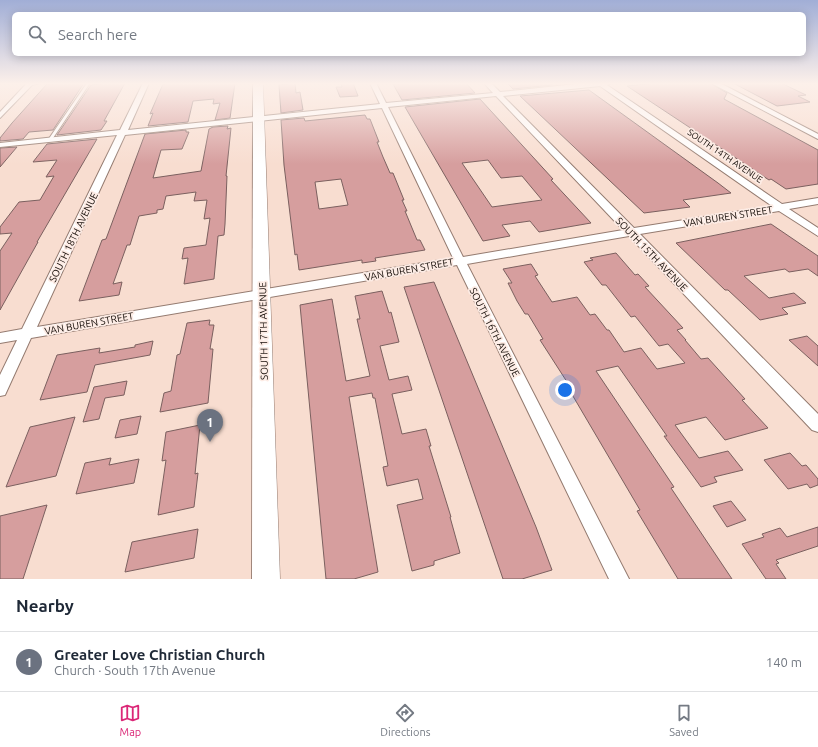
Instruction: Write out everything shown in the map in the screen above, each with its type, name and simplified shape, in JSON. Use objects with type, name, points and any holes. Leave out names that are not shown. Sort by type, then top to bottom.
[{"type":"street","name":"SOUTH 18TH AVENUE","points":[[0,390],[133,110]]},
{"type":"street","name":"SOUTH 17TH AVENUE","points":[[259,110],[266,579]]},
{"type":"street","points":[[0,145],[346,110]]},
{"type":"street","name":"SOUTH 16TH AVENUE","points":[[387,110],[459,260],[619,579]]},
{"type":"street","name":"SOUTH 15TH AVENUE","points":[[512,110],[818,425]]},
{"type":"street","name":"SOUTH 14TH AVENUE","points":[[641,110],[818,233]]},
{"type":"street","points":[[766,110],[818,137]]},
{"type":"street","name":"VAN BUREN STREET","points":[[0,338],[818,201]]},
{"type":"lane","points":[[50,140],[71,110]]},
{"type":"building","points":[[24,110],[66,110],[53,130],[29,132],[23,139],[0,141],[0,138]]},
{"type":"building","points":[[74,110],[110,110],[104,121],[107,121],[101,130],[57,135]]},
{"type":"building","points":[[152,110],[191,110],[188,122],[148,126],[153,113],[150,114]]},
{"type":"building","points":[[218,110],[231,110],[230,118],[215,120]]},
{"type":"building","points":[[281,110],[303,110],[281,113]]},
{"type":"building","points":[[407,110],[490,110],[591,223],[539,232],[530,221],[502,225],[510,236],[483,241]],"holes":[[[488,160],[501,178],[522,176],[542,200],[492,207],[462,163]]]},
{"type":"building","points":[[535,110],[617,110],[731,193],[683,200],[690,207],[644,213]]},
{"type":"building","points":[[663,110],[744,110],[818,150],[818,184],[786,189],[771,179],[769,180]]},
{"type":"building","points":[[365,115],[367,119],[370,119],[383,157],[390,173],[393,173],[404,200],[402,200],[407,211],[405,211],[417,240],[420,240],[425,250],[375,258],[376,261],[362,263],[362,260],[299,270],[297,254],[295,255],[284,165],[281,120],[304,118],[305,121]],"holes":[[[341,179],[348,205],[319,209],[315,182]]]},
{"type":"building","points":[[228,126],[227,129],[231,128],[226,176],[224,235],[218,236],[214,279],[184,284],[188,258],[182,259],[184,248],[206,245],[210,218],[204,219],[207,200],[194,201],[196,192],[166,196],[163,209],[157,210],[157,213],[139,216],[130,245],[127,245],[113,284],[122,282],[119,295],[79,301],[102,240],[106,239],[145,134],[186,130],[186,132],[189,132],[182,149],[161,150],[153,178],[201,171],[209,129],[213,127]]},
{"type":"building","points":[[97,139],[37,242],[0,310],[0,251],[12,233],[0,234],[0,227],[19,202],[40,200],[54,176],[46,177],[57,160],[33,162],[47,144]]},
{"type":"building","points":[[17,147],[0,167],[0,148]]},
{"type":"building","points":[[771,224],[818,256],[818,276],[808,269],[789,272],[785,269],[744,276],[769,298],[794,293],[806,303],[782,308],[788,314],[760,320],[728,290],[725,290],[676,243]]},
{"type":"building","points":[[616,253],[635,275],[638,274],[649,286],[645,287],[683,328],[677,330],[701,359],[708,358],[745,399],[742,400],[768,428],[725,440],[706,417],[675,425],[699,458],[728,451],[743,470],[714,477],[717,482],[701,487],[664,436],[667,436],[618,366],[596,371],[674,487],[671,488],[732,579],[678,579],[637,511],[640,510],[567,386],[569,385],[540,340],[543,339],[528,314],[525,314],[517,301],[508,283],[512,283],[503,269],[531,264],[538,275],[535,276],[552,302],[577,297],[590,315],[595,314],[607,330],[609,330],[624,352],[641,348],[657,369],[685,363],[668,344],[659,346],[635,316],[631,317],[606,285],[602,285],[584,262],[593,260],[590,258]]},
{"type":"building","points":[[434,282],[536,527],[552,570],[522,579],[503,579],[404,287]]},
{"type":"building","points":[[382,291],[389,313],[391,312],[399,342],[380,346],[389,380],[408,376],[412,390],[392,394],[402,434],[426,429],[431,446],[429,446],[451,517],[460,553],[434,561],[434,565],[412,571],[397,505],[423,499],[418,479],[387,486],[383,467],[388,466],[375,398],[373,398],[372,393],[349,397],[378,572],[354,579],[326,579],[300,305],[332,299],[346,381],[370,376],[357,319],[360,319],[355,296]]},
{"type":"building","points":[[210,320],[209,325],[214,325],[210,349],[213,349],[208,403],[160,412],[164,393],[171,391],[177,355],[180,354],[187,323]]},
{"type":"building","points":[[807,336],[818,346],[818,366],[789,340]]},
{"type":"building","points":[[153,341],[150,355],[95,365],[87,392],[40,400],[57,355],[100,348],[99,353],[135,347],[135,345]]},
{"type":"building","points":[[127,381],[124,395],[105,398],[99,419],[83,422],[94,387]]},
{"type":"building","points":[[141,416],[137,434],[115,438],[120,420]]},
{"type":"building","points":[[75,417],[56,476],[6,487],[30,427]]},
{"type":"building","points":[[200,425],[195,474],[198,473],[194,507],[158,515],[166,460],[162,461],[166,432]]},
{"type":"building","points":[[790,453],[802,466],[806,465],[818,479],[818,485],[810,488],[807,484],[788,489],[764,460]]},
{"type":"building","points":[[111,458],[109,465],[139,459],[134,483],[76,494],[85,463]]},
{"type":"building","points":[[731,501],[746,520],[727,527],[713,506]]},
{"type":"building","points":[[47,505],[23,579],[0,579],[0,516]]},
{"type":"building","points":[[818,527],[818,546],[776,560],[779,563],[776,564],[786,579],[766,579],[742,544],[764,537],[762,534],[780,528],[787,537]]},
{"type":"building","points":[[198,529],[194,558],[125,572],[132,542]]},
{"type":"place","name":"Greater Love Christian Church","points":[[210,442]]}]
